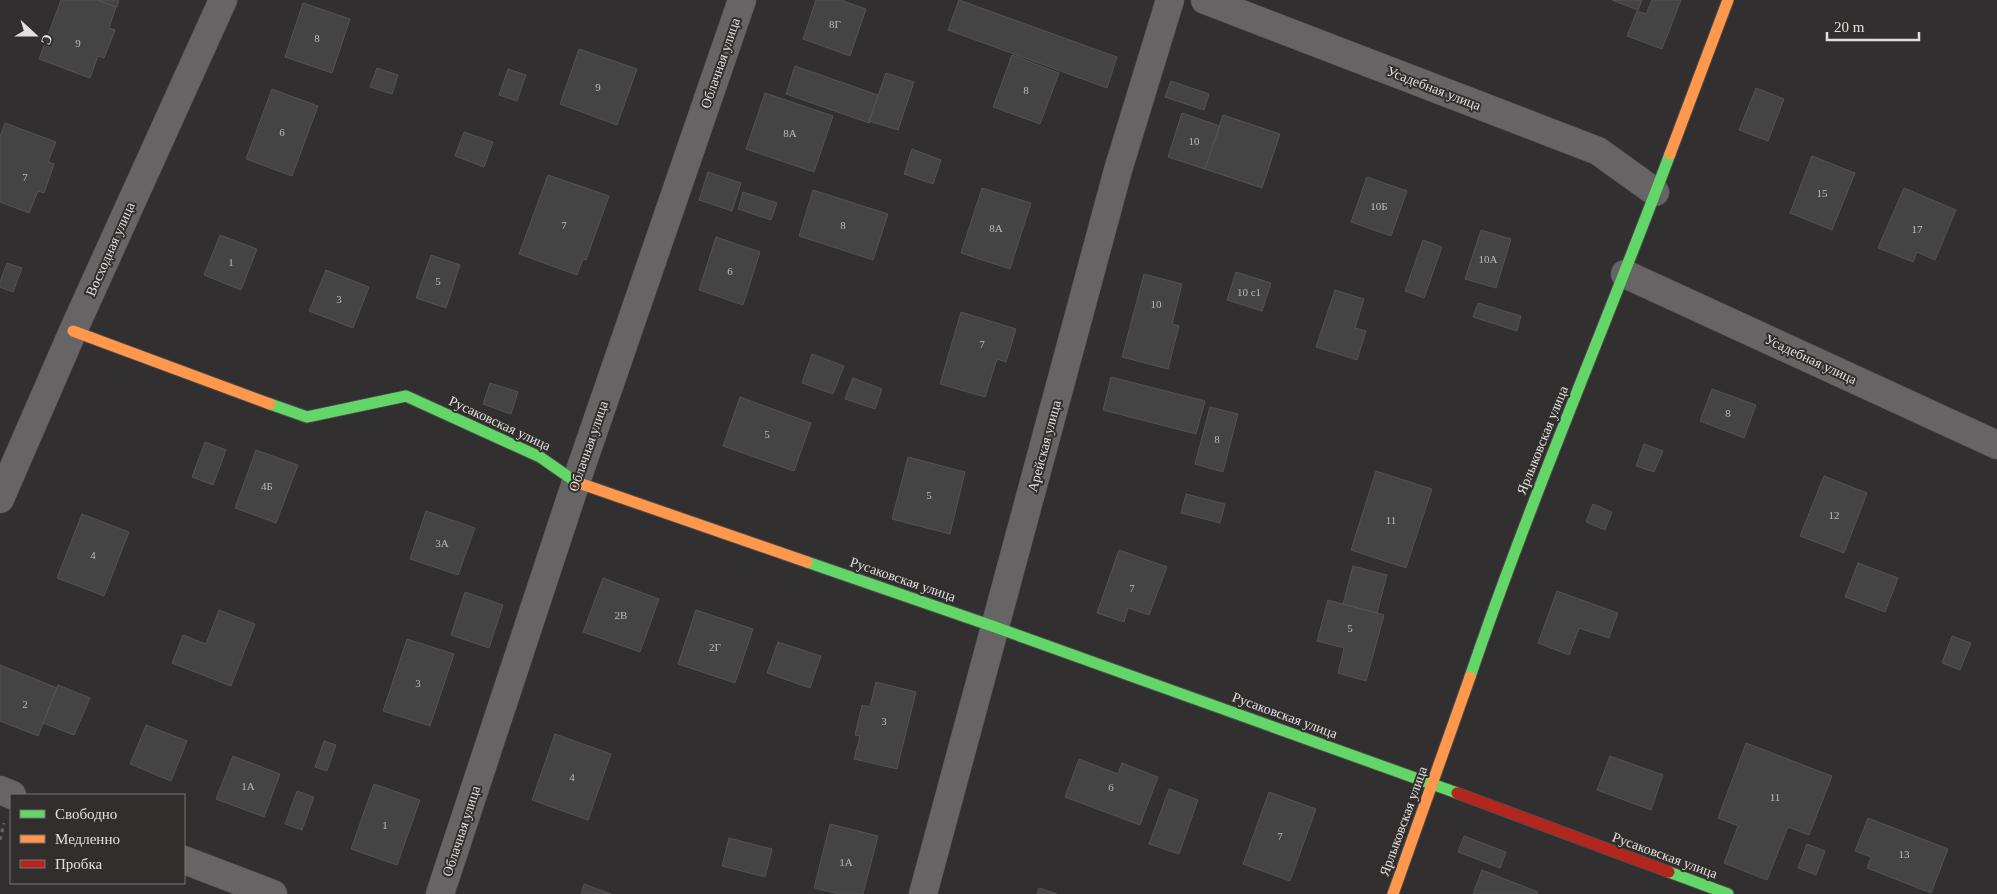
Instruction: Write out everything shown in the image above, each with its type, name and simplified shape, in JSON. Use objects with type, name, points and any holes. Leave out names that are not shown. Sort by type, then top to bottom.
[{"type":"street","name":"Восходная улица","points":[[0,499],[73,331],[223,0]]},
{"type":"street","name":"Облачная улица","points":[[440,894],[576,482],[742,0]]},
{"type":"street","name":"Арейская улица","points":[[923,894],[1118,170],[1170,0]]},
{"type":"street","name":"Усадебная улица","points":[[1205,0],[1598,151],[1655,192]]},
{"type":"street","name":"Ярлыковская улица","points":[[1393,894],[1503,579],[1625,274],[1728,0]]},
{"type":"street","name":"Усадебная улица","points":[[1625,274],[1997,445]]},
{"type":"street","name":"Русаковская улица","points":[[73,331],[307,417],[406,396],[540,457],[576,482],[995,627],[1433,784],[1728,894]]},
{"type":"street","points":[[185,860],[272,894]]},
{"type":"building","points":[[61,0],[97,0],[116,7],[109,28],[115,30],[104,58],[98,56],[90,78],[39,59]]},
{"type":"building","points":[[97,0],[119,0],[117,7]]},
{"type":"building","points":[[816,0],[841,0],[866,9],[850,56],[803,39]]},
{"type":"building","points":[[959,0],[1117,57],[1107,88],[948,30]]},
{"type":"building","points":[[1612,0],[1642,0],[1638,10]]},
{"type":"building","points":[[1652,0],[1681,0],[1662,49],[1627,36],[1637,11],[1646,14]]},
{"type":"building","points":[[303,3],[350,19],[332,73],[285,57]]},
{"type":"building","points":[[579,49],[637,69],[617,125],[560,104]]},
{"type":"building","points":[[1012,55],[1059,73],[1040,124],[993,107]]},
{"type":"building","points":[[795,66],[878,95],[869,123],[786,94]]},
{"type":"building","points":[[377,68],[398,75],[392,94],[370,87]]},
{"type":"building","points":[[508,69],[526,75],[517,101],[499,95]]},
{"type":"building","points":[[886,73],[914,82],[898,130],[869,121]]},
{"type":"building","points":[[1171,81],[1209,94],[1204,110],[1165,97]]},
{"type":"building","points":[[1756,88],[1784,99],[1768,141],[1739,130]]},
{"type":"building","points":[[272,89],[318,106],[292,176],[246,159]]},
{"type":"building","points":[[765,93],[833,116],[814,172],[746,149]]},
{"type":"building","points":[[1182,113],[1220,126],[1205,169],[1168,157]]},
{"type":"building","points":[[1223,115],[1280,134],[1262,188],[1205,169]]},
{"type":"building","points":[[5,123],[56,142],[48,162],[54,164],[44,193],[38,191],[29,213],[0,202],[0,137]]},
{"type":"building","points":[[464,132],[493,142],[484,167],[455,156]]},
{"type":"building","points":[[912,149],[941,160],[933,184],[904,174]]},
{"type":"building","points":[[1812,156],[1855,173],[1832,230],[1790,213]]},
{"type":"building","points":[[708,172],[741,183],[732,211],[699,200]]},
{"type":"building","points":[[548,175],[609,196],[586,260],[583,259],[577,275],[519,254]]},
{"type":"building","points":[[1367,177],[1407,191],[1391,236],[1351,222]]},
{"type":"building","points":[[982,188],[1031,203],[1010,269],[961,253]]},
{"type":"building","points":[[1904,188],[1956,210],[1935,260],[1917,252],[1913,262],[1878,248]]},
{"type":"building","points":[[813,190],[888,214],[873,260],[799,236]]},
{"type":"building","points":[[743,192],[777,203],[771,220],[738,209]]},
{"type":"building","points":[[1481,230],[1511,239],[1496,288],[1465,279]]},
{"type":"building","points":[[220,235],[257,249],[241,290],[204,275]]},
{"type":"building","points":[[716,237],[760,252],[743,305],[699,290]]},
{"type":"building","points":[[1423,240],[1442,247],[1424,298],[1405,291]]},
{"type":"building","points":[[431,255],[460,265],[446,308],[416,298]]},
{"type":"building","points":[[7,263],[22,268],[13,292],[0,287]]},
{"type":"building","points":[[326,270],[369,287],[353,328],[309,311]]},
{"type":"building","points":[[1236,272],[1271,283],[1262,311],[1227,300]]},
{"type":"building","points":[[1144,274],[1182,284],[1172,324],[1179,326],[1168,369],[1122,357]]},
{"type":"building","points":[[1335,290],[1364,299],[1355,328],[1366,331],[1357,360],[1316,347]]},
{"type":"building","points":[[1478,303],[1521,316],[1517,331],[1473,317]]},
{"type":"building","points":[[961,312],[1016,329],[1006,362],[997,359],[985,397],[940,384]]},
{"type":"building","points":[[812,354],[844,366],[833,394],[802,383]]},
{"type":"building","points":[[1111,377],[1205,401],[1196,434],[1103,410]]},
{"type":"building","points":[[853,378],[882,389],[875,409],[845,399]]},
{"type":"building","points":[[490,383],[518,392],[511,414],[483,404]]},
{"type":"building","points":[[1712,389],[1756,405],[1744,438],[1700,421]]},
{"type":"building","points":[[740,397],[811,423],[794,471],[723,446]]},
{"type":"building","points":[[1210,407],[1238,414],[1223,472],[1195,464]]},
{"type":"building","points":[[205,442],[226,450],[213,485],[192,477]]},
{"type":"building","points":[[1644,444],[1663,451],[1654,472],[1636,466]]},
{"type":"building","points":[[256,450],[298,465],[276,523],[235,508]]},
{"type":"building","points":[[908,457],[965,472],[950,534],[892,519]]},
{"type":"building","points":[[1376,471],[1432,489],[1406,568],[1351,550]]},
{"type":"building","points":[[1824,476],[1867,493],[1844,553],[1800,536]]},
{"type":"building","points":[[1186,494],[1225,504],[1220,523],[1181,513]]},
{"type":"building","points":[[1593,504],[1612,512],[1605,530],[1586,522]]},
{"type":"building","points":[[426,511],[475,528],[458,575],[410,559]]},
{"type":"building","points":[[82,514],[129,532],[104,596],[57,578]]},
{"type":"building","points":[[1119,550],[1167,567],[1149,615],[1128,608],[1124,622],[1097,613]]},
{"type":"building","points":[[1858,563],[1898,578],[1885,612],[1845,597]]},
{"type":"building","points":[[1353,566],[1387,575],[1377,613],[1343,604]]},
{"type":"building","points":[[603,578],[659,599],[640,652],[583,632]]},
{"type":"building","points":[[1557,591],[1618,613],[1609,638],[1579,628],[1569,655],[1538,643]]},
{"type":"building","points":[[465,592],[503,605],[489,648],[451,635]]},
{"type":"building","points":[[1328,600],[1384,615],[1366,681],[1338,673],[1344,648],[1317,641]]},
{"type":"building","points":[[219,610],[255,624],[231,686],[172,663],[183,635],[206,644]]},
{"type":"building","points":[[696,610],[753,629],[735,683],[678,664]]},
{"type":"building","points":[[1952,636],[1971,643],[1960,670],[1942,663]]},
{"type":"building","points":[[407,639],[454,654],[430,726],[383,711]]},
{"type":"building","points":[[778,642],[821,656],[810,688],[767,673]]},
{"type":"building","points":[[0,665],[57,688],[38,736],[0,721]]},
{"type":"building","points":[[876,682],[916,692],[897,769],[854,759],[860,736],[855,735],[862,705],[870,707]]},
{"type":"building","points":[[58,685],[90,698],[74,735],[43,723]]},
{"type":"building","points":[[146,725],[187,741],[171,781],[130,764]]},
{"type":"building","points":[[555,734],[611,754],[588,820],[532,800]]},
{"type":"building","points":[[324,741],[336,745],[327,771],[315,767]]},
{"type":"building","points":[[1746,743],[1832,776],[1809,835],[1788,827],[1767,880],[1724,863],[1738,826],[1718,818]]},
{"type":"building","points":[[233,756],[280,774],[264,817],[216,799]]},
{"type":"building","points":[[1610,756],[1663,775],[1651,810],[1597,790]]},
{"type":"building","points":[[1079,759],[1118,774],[1122,763],[1158,777],[1140,825],[1065,797]]},
{"type":"building","points":[[374,784],[420,800],[397,865],[351,849]]},
{"type":"building","points":[[1169,789],[1198,800],[1179,854],[1149,844]]},
{"type":"building","points":[[297,791],[314,797],[302,830],[285,824]]},
{"type":"building","points":[[1269,792],[1316,809],[1290,881],[1243,864]]},
{"type":"building","points":[[1868,818],[1948,849],[1931,893],[1867,868],[1871,857],[1855,851]]},
{"type":"building","points":[[830,824],[878,836],[863,894],[839,894],[814,888]]},
{"type":"building","points":[[1464,836],[1506,852],[1500,868],[1458,852]]},
{"type":"building","points":[[729,838],[772,849],[765,877],[722,866]]},
{"type":"building","points":[[1807,844],[1825,851],[1816,875],[1798,868]]},
{"type":"building","points":[[1482,870],[1538,892],[1537,894],[1473,894]]},
{"type":"building","points":[[584,884],[611,894],[581,894]]},
{"type":"building","points":[[1039,888],[1057,894],[1037,894]]},
{"type":"traffic: fast","points":[[1470,677],[1517,545],[1670,154]]},
{"type":"traffic: fast","points":[[270,404],[307,417],[406,396],[540,457],[576,482]]},
{"type":"traffic: fast","points":[[807,562],[995,627],[1457,793]]},
{"type":"traffic: fast","points":[[1669,872],[1728,894]]},
{"type":"traffic: slow","points":[[1670,154],[1728,0]]},
{"type":"traffic: slow","points":[[73,331],[270,404]]},
{"type":"traffic: slow","points":[[576,482],[807,562]]},
{"type":"traffic: slow","points":[[1393,894],[1470,677]]},
{"type":"traffic: jam","points":[[1457,793],[1669,872]]}]
